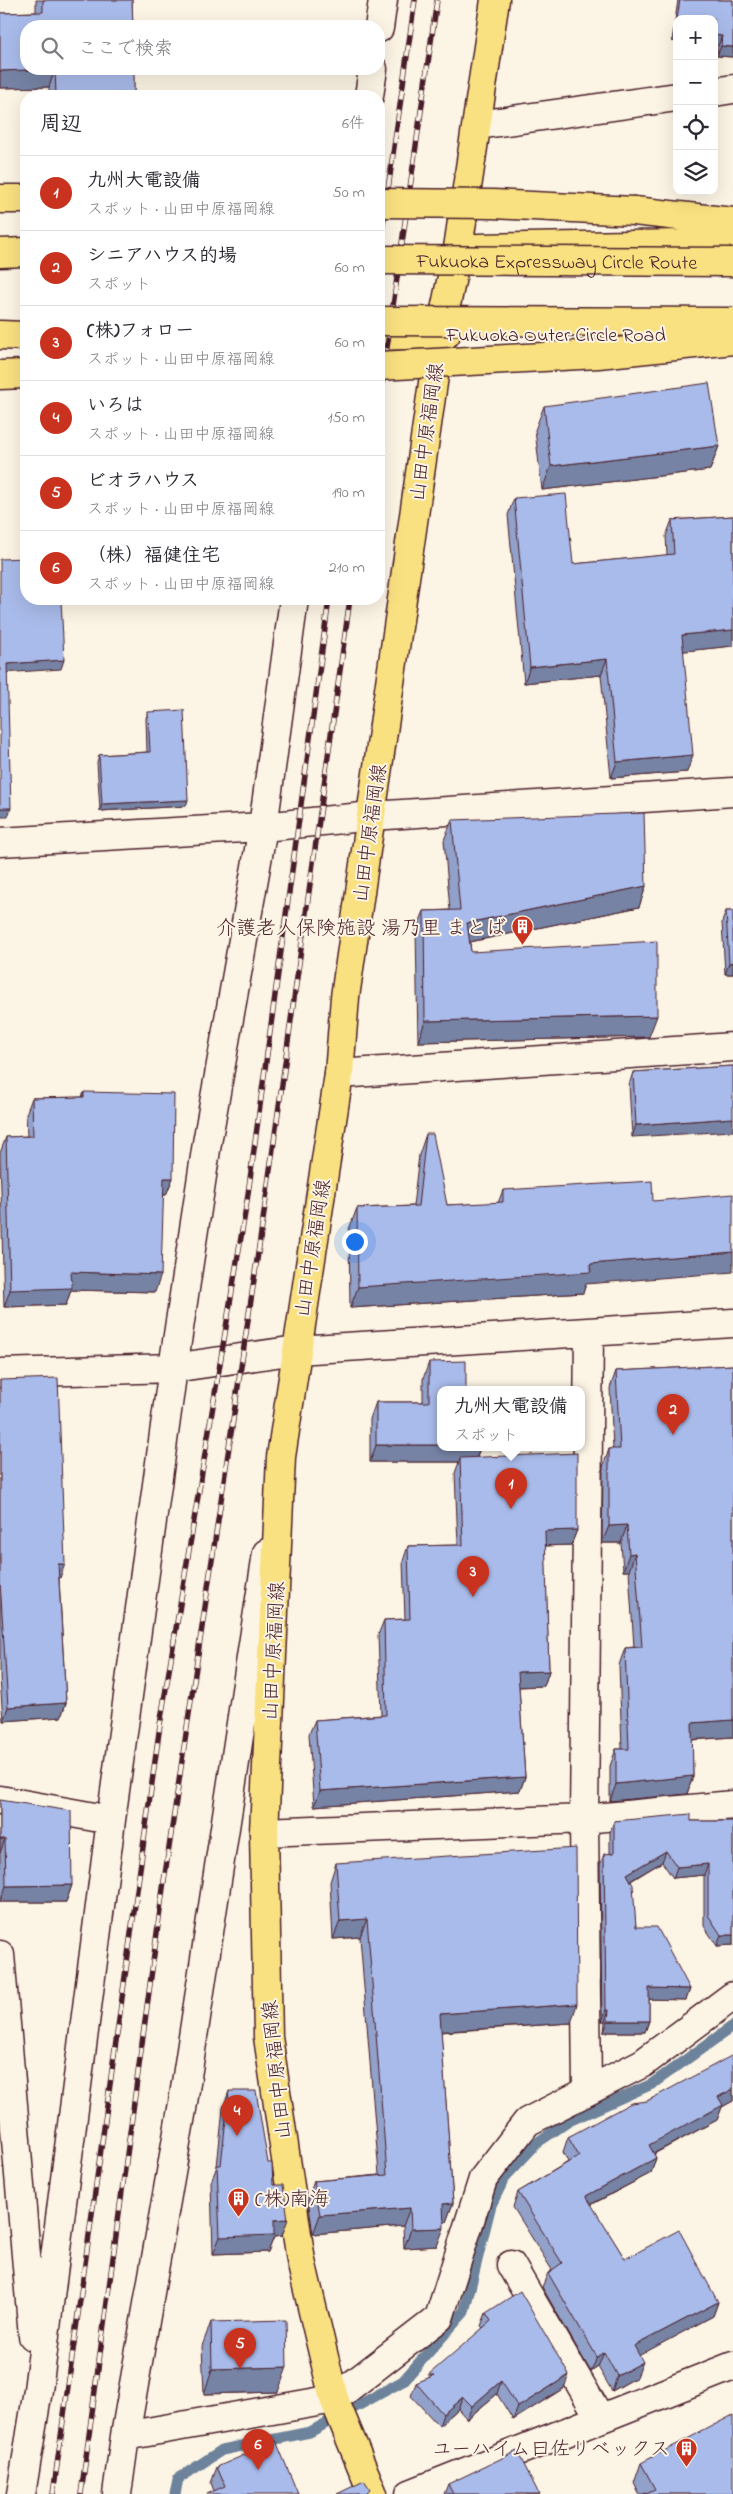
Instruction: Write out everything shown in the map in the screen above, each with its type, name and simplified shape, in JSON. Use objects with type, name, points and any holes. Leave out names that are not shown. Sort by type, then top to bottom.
[{"type":"main road","name":"山田中原福岡線","points":[[373,2494],[334,2399],[301,2262],[268,2036],[264,1832],[281,1457],[339,1074],[345,997],[440,334],[458,248],[495,0]]},
{"type":"main road","points":[[0,199],[20,199]]},
{"type":"main road","points":[[385,203],[540,206],[634,211],[733,222]]},
{"type":"main road","points":[[385,249],[733,243]]},
{"type":"main road","points":[[0,253],[20,252]]},
{"type":"main road","points":[[0,258],[20,258]]},
{"type":"main road","name":"Fukuoka Expressway Circle Route","points":[[385,260],[733,262]]},
{"type":"main road","points":[[0,320],[20,320]]},
{"type":"main road","points":[[385,321],[733,322]]},
{"type":"main road","name":"Fukuoka Outer Circle Road","points":[[385,336],[440,334],[733,334]]},
{"type":"main road","points":[[0,336],[20,336]]},
{"type":"main road","points":[[385,366],[598,354],[733,340]]},
{"type":"main road","points":[[0,374],[20,374]]},
{"type":"street","points":[[380,20],[383,0]]},
{"type":"street","points":[[370,90],[372,75]]},
{"type":"street","points":[[718,91],[733,89]]},
{"type":"street","points":[[477,125],[673,98]]},
{"type":"street","points":[[20,2494],[38,2390],[111,1820],[173,1368],[207,1143],[263,827],[293,605]]},
{"type":"street","points":[[0,842],[263,827],[372,816],[733,792]]},
{"type":"street","points":[[339,1074],[733,1047]]},
{"type":"street","points":[[0,1373],[173,1368],[296,1350],[733,1323]]},
{"type":"street","points":[[587,2092],[584,1819],[589,1332]]},
{"type":"street","points":[[117,2494],[125,2436],[182,2109],[281,1457]]},
{"type":"street","points":[[0,1800],[111,1820]]},
{"type":"street","points":[[264,1832],[584,1819],[733,1805]]},
{"type":"street","points":[[0,1955],[38,2390]]},
{"type":"street","points":[[125,2436],[334,2399],[439,2318],[483,2179],[527,2122],[643,2063],[733,1996]]},
{"type":"street","points":[[511,2265],[600,2418]]},
{"type":"street","points":[[410,2494],[733,2366]]},
{"type":"building","points":[[43,0],[132,0],[133,20],[20,20],[20,70],[0,71],[0,13],[43,12]]},
{"type":"building","points":[[680,0],[733,0],[733,47],[721,46],[722,36],[718,36],[718,15],[678,15]]},
{"type":"building","points":[[55,75],[134,75],[134,90],[56,90]]},
{"type":"building","points":[[709,383],[719,446],[551,466],[544,406]]},
{"type":"building","points":[[566,494],[573,564],[674,554],[672,520],[733,516],[733,630],[682,635],[693,755],[617,762],[607,659],[530,667],[514,498]]},
{"type":"building","points":[[20,558],[20,605],[61,605],[64,660],[7,664],[11,808],[0,808],[0,559]]},
{"type":"building","points":[[184,710],[188,800],[102,804],[99,755],[150,752],[148,712]]},
{"type":"building","name":"介護老人保険施設 湯乃里 まとば","points":[[644,813],[646,886],[467,923],[471,952],[657,941],[657,1016],[425,1021],[424,911],[460,910],[452,820]]},
{"type":"building","points":[[726,911],[733,911],[733,962],[729,963]]},
{"type":"building","points":[[733,1066],[733,1118],[636,1125],[633,1072]]},
{"type":"building","points":[[84,1092],[174,1094],[173,1178],[164,1178],[161,1275],[71,1272],[72,1288],[10,1290],[6,1137],[33,1136],[32,1098],[84,1097]]},
{"type":"building","points":[[426,1134],[433,1134],[447,1205],[503,1202],[503,1190],[652,1181],[653,1201],[733,1194],[733,1252],[590,1264],[591,1272],[358,1287],[357,1208],[418,1206]]},
{"type":"building","points":[[466,1361],[466,1386],[437,1386],[437,1445],[376,1445],[376,1402],[429,1402],[429,1362]]},
{"type":"building","points":[[733,1365],[733,1720],[692,1723],[693,1776],[616,1784],[616,1749],[629,1749],[625,1648],[642,1647],[635,1553],[629,1554],[627,1525],[609,1526],[609,1449],[620,1449],[616,1371]]},
{"type":"building","points":[[58,1378],[65,1564],[58,1564],[66,1703],[8,1707],[0,1582],[0,1380]]},
{"type":"building","points":[[577,1453],[577,1530],[545,1531],[549,1671],[518,1672],[525,1777],[320,1791],[315,1720],[386,1715],[384,1620],[410,1619],[408,1546],[463,1545],[460,1458]]},
{"type":"building","points":[[0,1800],[71,1811],[72,1885],[6,1886],[5,1839],[0,1839]]},
{"type":"building","points":[[691,1814],[691,1821],[733,1821],[733,1935],[721,1935],[708,1915],[708,1864],[677,1867],[666,1851],[627,1874],[633,1885],[636,1927],[657,1927],[690,1989],[649,1988],[649,2021],[608,2021],[609,2010],[606,2010],[604,1854],[614,1853],[614,1821]]},
{"type":"building","points":[[576,1848],[577,2004],[440,2014],[453,2203],[443,2204],[444,2228],[411,2229],[410,2208],[320,2215],[314,2181],[387,2175],[367,1919],[340,1921],[336,1863]]},
{"type":"building","points":[[731,2056],[733,2060],[733,2089],[718,2097],[723,2105],[649,2145],[656,2158],[586,2196],[625,2259],[679,2230],[718,2302],[634,2346],[643,2362],[617,2376],[604,2352],[597,2357],[548,2273],[562,2263],[518,2192],[579,2156],[568,2137],[631,2103],[647,2101]]},
{"type":"building","points":[[229,2091],[256,2091],[268,2163],[272,2163],[273,2185],[283,2185],[288,2219],[274,2220],[274,2235],[220,2237],[217,2165],[221,2165]]},
{"type":"building","points":[[520,2291],[569,2375],[518,2407],[501,2381],[472,2406],[463,2397],[443,2414],[416,2383],[435,2375],[428,2375],[491,2321],[486,2313]]},
{"type":"building","points":[[286,2320],[287,2367],[212,2369],[211,2322]]},
{"type":"building","points":[[733,2415],[733,2494],[644,2494],[655,2489],[641,2463]]},
{"type":"building","points":[[276,2441],[298,2494],[207,2494],[225,2486],[217,2467]]},
{"type":"building","points":[[517,2451],[539,2494],[453,2494],[448,2484]]},
{"type":"building","points":[[364,2481],[370,2490],[366,2494],[337,2494]]},
{"type":"waterway","points":[[175,2494],[178,2479],[222,2450],[310,2432],[403,2381],[464,2312],[491,2205],[505,2177],[538,2142],[569,2121],[652,2084],[733,2026]]},
{"type":"railway","points":[[385,210],[415,0]]},
{"type":"railway","points":[[385,361],[437,0]]},
{"type":"railway","points":[[53,2494],[160,1725],[247,1201],[328,605]]},
{"type":"railway","points":[[81,2494],[164,1881],[264,1213],[349,605]]},
{"type":"place","name":"介護老人保険施設 湯乃里 まとば","points":[[522,946]]},
{"type":"place","name":"シニアハウス的場","points":[[673,1435]]},
{"type":"place","name":"九州大電設備","points":[[511,1509]]},
{"type":"place","name":"(株)フォロー","points":[[473,1597]]},
{"type":"place","name":"いろは","points":[[237,2136]]},
{"type":"place","name":"(株)南海","points":[[239,2217]]},
{"type":"place","name":"ビオラハウス","points":[[240,2369]]},
{"type":"place","name":"ユーハイム曰佐リベックス","points":[[686,2467]]},
{"type":"place","name":"（株）福健住宅","points":[[258,2470]]}]
